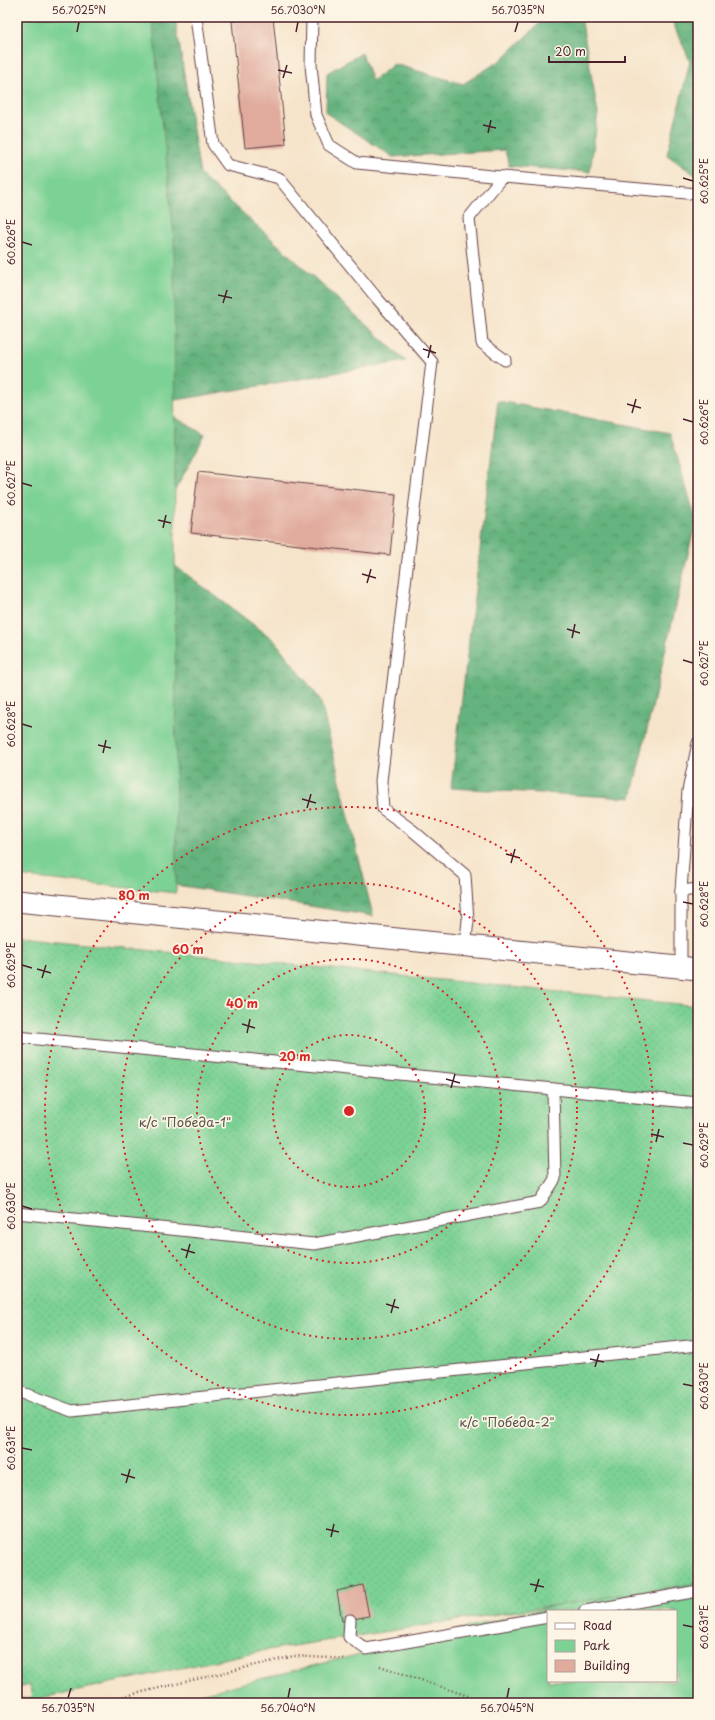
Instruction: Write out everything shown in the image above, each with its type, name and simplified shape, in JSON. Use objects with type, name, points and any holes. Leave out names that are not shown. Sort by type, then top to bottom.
[{"type":"street","points":[[17,901],[689,968]]},
{"type":"lane","points":[[196,17],[213,144],[228,165],[279,178],[375,296],[432,362],[381,781],[383,809],[412,830],[465,875],[468,921],[465,946]]},
{"type":"lane","points":[[312,17],[311,65],[316,115],[329,145],[357,163],[698,194]]},
{"type":"lane","points":[[502,177],[469,218],[482,343],[505,360]]},
{"type":"lane","points":[[689,968],[681,891],[688,791],[698,743]]},
{"type":"lane","points":[[681,891],[698,889]]},
{"type":"lane","points":[[17,1037],[698,1103]]},
{"type":"lane","points":[[17,1213],[314,1244],[540,1202],[555,1179],[553,1089]]},
{"type":"lane","points":[[17,1391],[72,1411],[698,1345]]},
{"type":"lane","points":[[591,1610],[698,1591]]},
{"type":"lane","points":[[350,1620],[350,1637],[366,1649],[547,1617]]},
{"type":"path","points":[[96,1703],[294,1656],[354,1659]]},
{"type":"path","points":[[376,1665],[489,1703]]},
{"type":"green space","points":[[17,17],[175,17],[200,174],[406,361],[17,427]]},
{"type":"green space","points":[[17,17],[152,17],[174,239],[176,893],[17,876]]},
{"type":"green space","points":[[546,17],[581,17],[598,113],[590,172],[509,166],[505,150],[393,157],[326,113],[327,73],[362,53],[372,81],[394,64],[463,84],[501,60]]},
{"type":"green space","points":[[676,17],[698,17],[698,177],[667,155],[690,61],[673,23]]},
{"type":"green space","points":[[498,401],[670,433],[696,520],[631,798],[451,788]]},
{"type":"green space","points":[[166,412],[205,435],[146,544],[274,640],[320,699],[373,916],[17,860],[17,442]]},
{"type":"green space","points":[[17,937],[698,1006],[698,1583],[260,1651],[32,1700],[30,1685],[17,1688]]},
{"type":"green space","points":[[698,1570],[698,1703],[164,1703]]},
{"type":"green space","points":[[17,1698],[62,1701],[70,1703],[17,1703]]},
{"type":"building","points":[[273,17],[286,144],[245,148],[232,21]]},
{"type":"building","points":[[198,472],[396,494],[390,555],[191,533]]},
{"type":"building","points":[[363,1585],[369,1616],[342,1621],[337,1591]]},
{"type":"park label","name":"к/с \"Победа-1\"","points":[[185,1122]]},
{"type":"park label","name":"к/с \"Победа-2\"","points":[[507,1422]]}]
